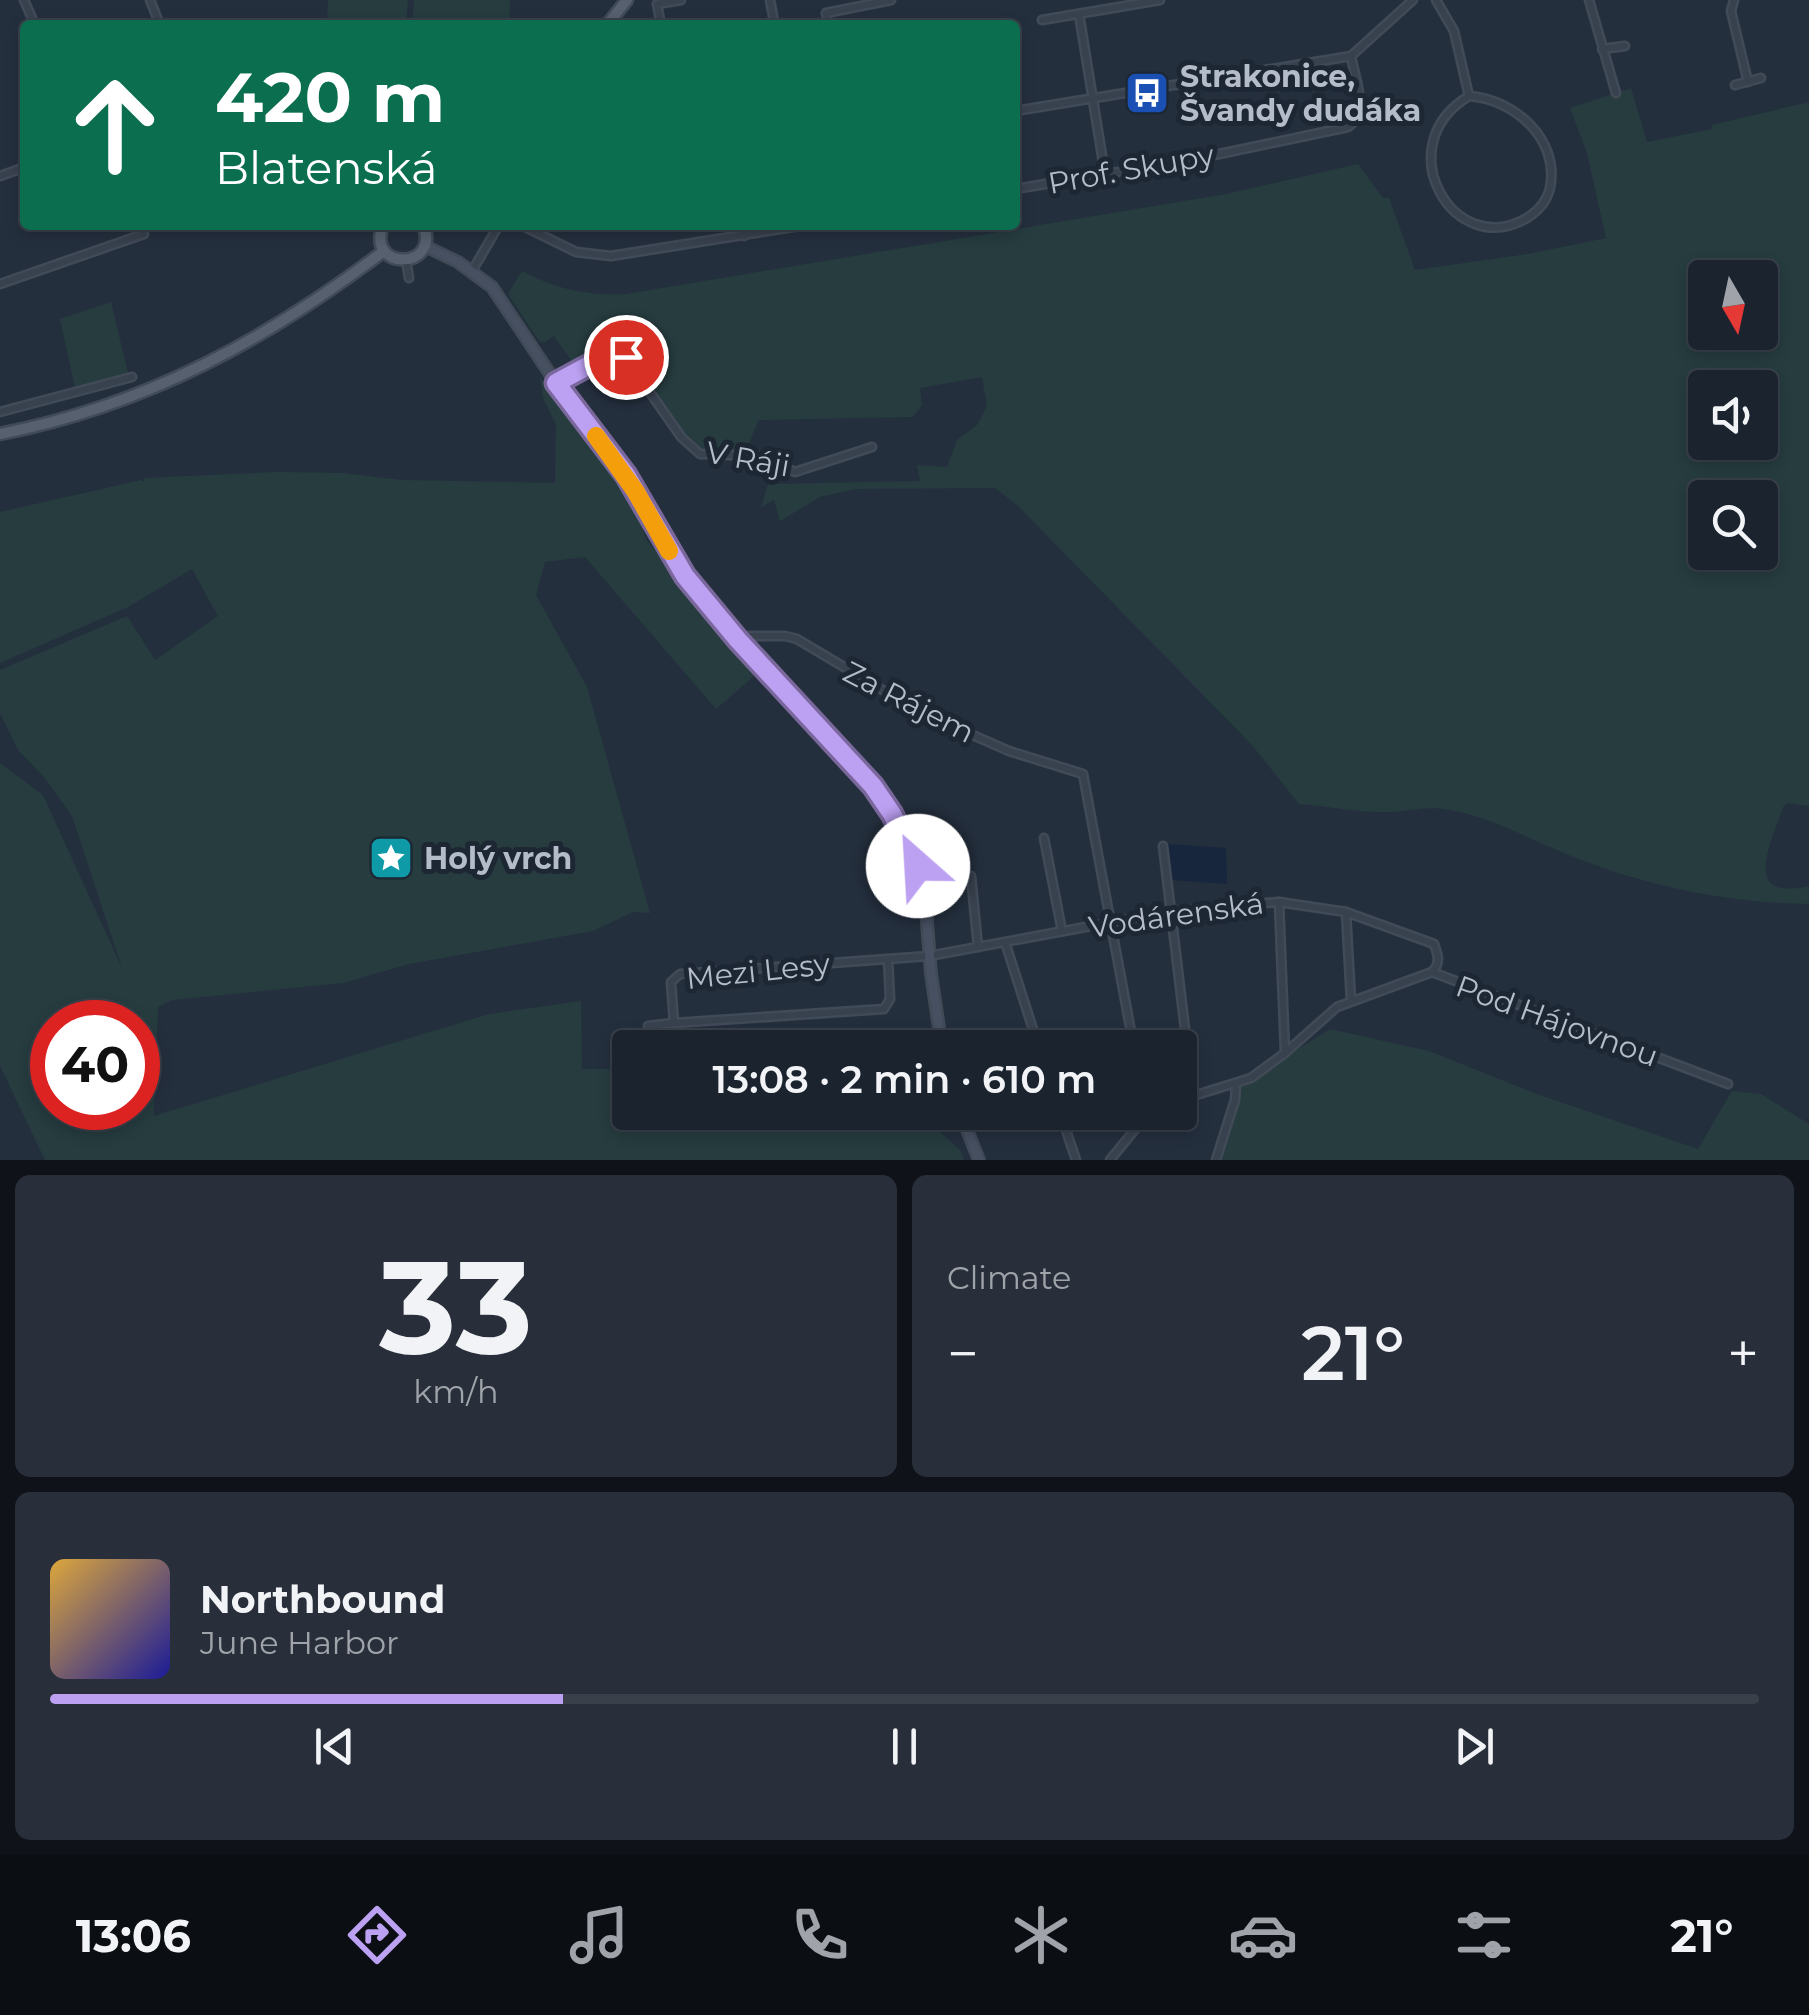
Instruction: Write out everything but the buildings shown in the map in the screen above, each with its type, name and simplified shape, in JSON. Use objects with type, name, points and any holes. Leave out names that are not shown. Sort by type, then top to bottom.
[{"type":"main road","points":[[610,20],[627,0]]},
{"type":"main road","points":[[382,230],[384,251],[406,260],[417,256],[425,246],[423,230]]},
{"type":"main road","points":[[0,434],[96,409],[209,364],[315,303],[384,251]]},
{"type":"street","points":[[660,20],[657,4],[682,0]]},
{"type":"street","points":[[827,20],[826,13],[891,0]]},
{"type":"street","points":[[1042,20],[1160,0]]},
{"type":"street","points":[[1020,110],[1350,56],[1413,0]]},
{"type":"street","points":[[1436,0],[1454,31],[1469,96]]},
{"type":"street","points":[[1589,0],[1616,94]]},
{"type":"street","points":[[1734,0],[1732,21],[1748,82]]},
{"type":"street","points":[[1078,14],[1106,174]]},
{"type":"street","points":[[1602,48],[1625,46]]},
{"type":"street","name":"Prof. Skupy","points":[[1020,188],[1191,160],[1348,127],[1357,120],[1361,108],[1350,56]]},
{"type":"street","points":[[1735,85],[1760,78]]},
{"type":"street","points":[[1469,96],[1496,100],[1512,108],[1534,129],[1548,157],[1551,176],[1547,197],[1536,211],[1516,223],[1486,225],[1460,216],[1450,208],[1435,183],[1432,152],[1438,126],[1445,113],[1469,96]]},
{"type":"street","points":[[0,284],[144,234],[142,230]]},
{"type":"street","points":[[472,271],[497,230]]},
{"type":"street","points":[[530,230],[558,245],[592,256],[778,230]]},
{"type":"street","points":[[743,230],[744,236]]},
{"type":"street","points":[[425,246],[472,271],[499,295],[556,383],[636,492],[685,576],[738,640],[873,786],[908,842],[918,866],[939,1030]]},
{"type":"street","points":[[406,260],[409,278]]},
{"type":"street","name":"V Ráji","points":[[556,383],[606,356],[626,357],[682,438],[704,456],[760,456],[795,472],[872,447]]},
{"type":"street","points":[[0,412],[132,377]]},
{"type":"street","name":"Za Rájem","points":[[738,640],[744,636],[785,636],[797,640],[916,710],[1009,751],[1084,774],[1112,922]]},
{"type":"street","name":"Vodárenská","points":[[1044,838],[1062,931]]},
{"type":"street","points":[[1163,846],[1186,1030]]},
{"type":"street","points":[[971,876],[978,947]]},
{"type":"street","points":[[1279,902],[1286,1053]]},
{"type":"street","name":"Vodárenská","points":[[929,956],[1172,910],[1279,902],[1346,912],[1434,944],[1438,956],[1432,972]]},
{"type":"street","points":[[1346,912],[1351,1000]]},
{"type":"street","points":[[1112,922],[1131,1030]]},
{"type":"street","points":[[1005,942],[1033,1030]]},
{"type":"street","name":"Mezi Lesy","points":[[674,1023],[671,982],[680,974],[929,956]]},
{"type":"street","name":"Mezi Lesy","points":[[648,1026],[884,1009],[890,998],[888,960]]},
{"type":"street","name":"Pod Hájovnou","points":[[1197,1094],[1252,1078],[1351,1000],[1432,972],[1728,1084]]},
{"type":"street","points":[[1216,1160],[1235,1100],[1236,1084]]},
{"type":"street","points":[[967,1130],[979,1160]]},
{"type":"street","points":[[1066,1130],[1076,1160]]},
{"type":"street","points":[[1110,1160],[1135,1130]]},
{"type":"green space","points":[[328,0],[408,0],[406,20],[327,20]]},
{"type":"green space","points":[[414,0],[510,0],[509,20],[412,20]]},
{"type":"green space","points":[[1631,88],[1647,142],[1809,102],[1809,806],[1788,803],[1783,807],[1766,866],[1767,878],[1774,886],[1809,886],[1809,904],[1715,896],[1653,883],[1450,810],[1372,812],[1299,804],[1252,745],[1017,505],[995,488],[855,489],[820,497],[780,521],[774,500],[761,507],[768,484],[920,481],[917,465],[947,467],[957,440],[977,425],[987,406],[982,377],[920,388],[922,405],[913,417],[759,420],[745,452],[705,458],[692,449],[625,355],[611,352],[571,372],[576,367],[554,336],[539,341],[508,294],[522,271],[572,290],[626,294],[1226,194],[1358,164],[1383,198],[1389,198],[1415,270],[1606,238],[1587,153],[1570,108]]},
{"type":"green space","points":[[111,302],[128,373],[75,388],[60,319]]},
{"type":"green space","points":[[540,377],[627,483],[646,539],[754,676],[716,709],[585,557],[545,562],[536,595],[587,687],[650,913],[633,912],[593,931],[409,964],[343,983],[172,1000],[160,1006],[160,1000],[30,1000],[30,1129],[0,1066],[0,763],[43,795],[122,968],[72,816],[44,777],[18,750],[0,713],[0,670],[127,616],[155,660],[218,616],[192,569],[128,607],[0,663],[0,512],[141,480],[145,483],[143,478],[276,472],[343,473],[401,480],[555,483],[556,425],[543,398]]},
{"type":"green space","points":[[581,1001],[582,1069],[612,1069],[612,1130],[938,1130],[960,1150],[964,1160],[45,1160],[31,1130],[160,1130],[160,1114],[489,1014]]},
{"type":"green space","points":[[1330,1029],[1429,1051],[1534,1093],[1698,1149],[1732,1091],[1761,1094],[1809,1124],[1809,1160],[1215,1160],[1239,1086]]},
{"type":"water","points":[[1168,844],[1226,848],[1227,884],[1171,880]]},
{"type":"slow traffic","points":[[596,436],[626,475],[669,551]]},
{"type":"place","name":"Strakonice, Švandy dudáka","points":[[1147,93]]},
{"type":"place","name":"Holý vrch","points":[[391,858]]},
{"type":"route","points":[[626,357],[606,356],[556,383],[626,475],[685,576],[738,640],[873,786],[908,842],[918,866]]}]
